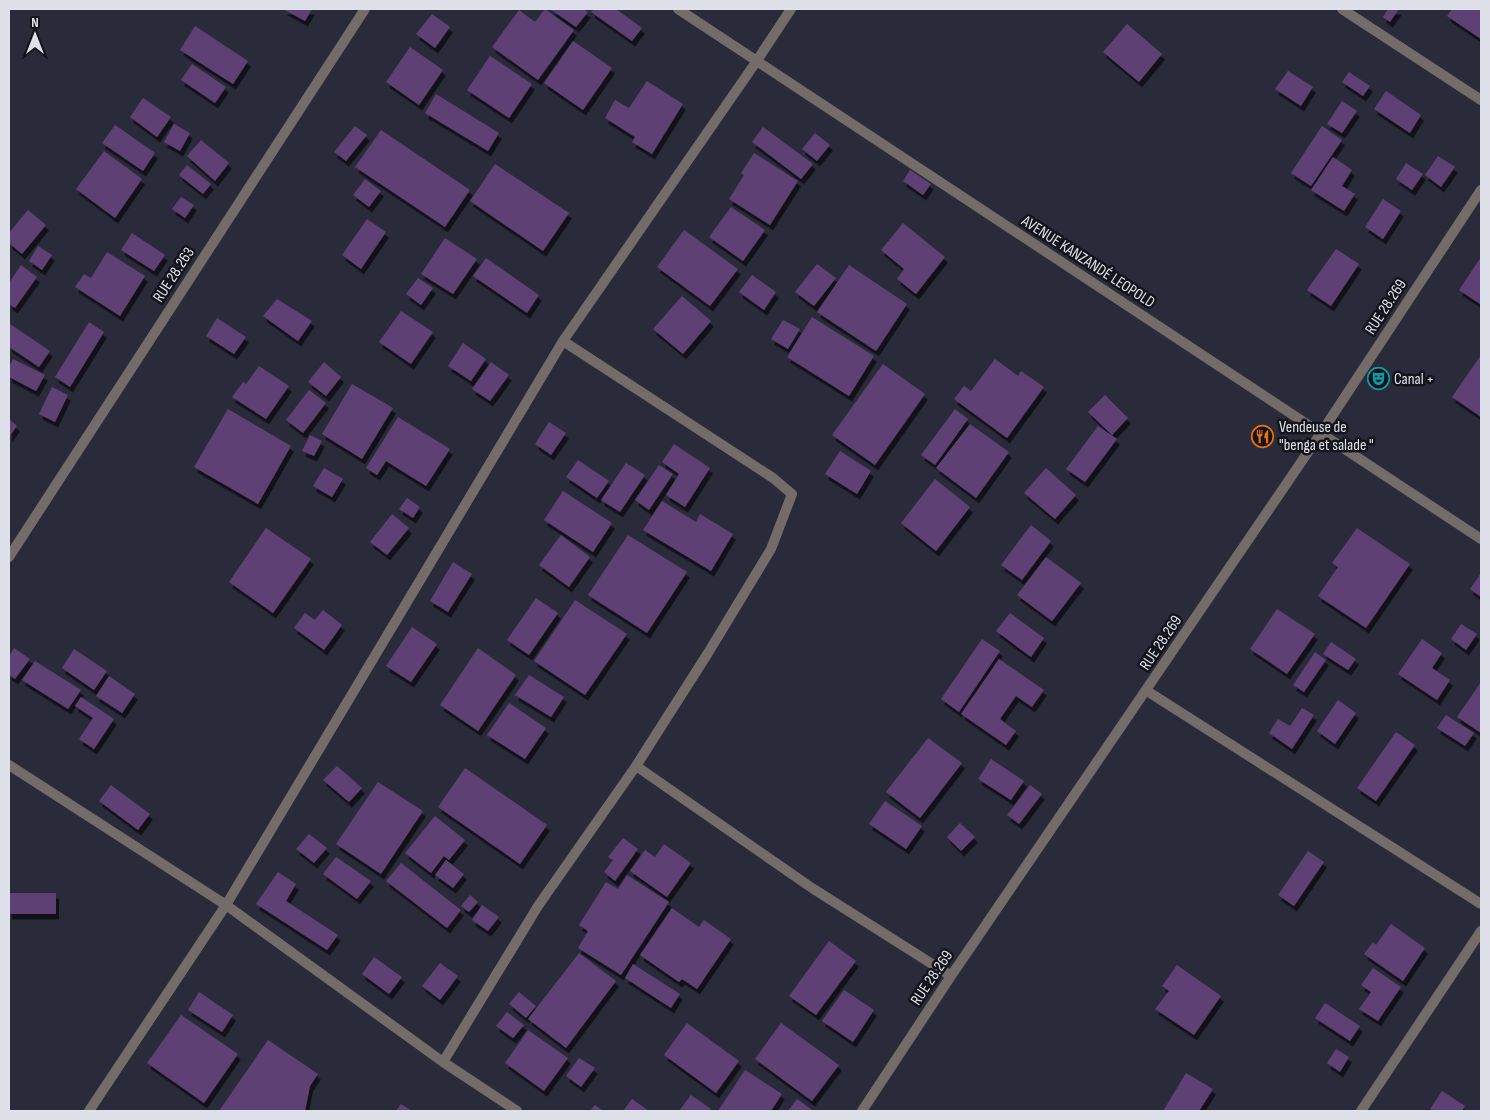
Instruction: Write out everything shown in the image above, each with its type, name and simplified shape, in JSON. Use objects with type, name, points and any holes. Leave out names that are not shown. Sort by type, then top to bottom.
[{"type":"street","name":"RUE 28.263","points":[[9,557],[365,9]]},
{"type":"street","name":"AVENUE KANZANDÉ LEOPOLD","points":[[678,9],[1481,539]]},
{"type":"street","points":[[89,1111],[226,905],[563,341],[791,9]]},
{"type":"street","points":[[1342,9],[1481,100]]},
{"type":"street","name":"RUE 28.269","points":[[862,1111],[951,976],[1321,433],[1481,190]]},
{"type":"street","points":[[443,1062],[538,906],[636,766],[772,549],[792,494],[773,478],[563,341]]},
{"type":"street","points":[[1147,690],[1481,904]]},
{"type":"street","points":[[9,765],[226,905],[443,1062],[517,1111]]},
{"type":"street","points":[[636,766],[812,888],[951,976]]},
{"type":"street","points":[[1361,1111],[1481,931]]},
{"type":"building","points":[[283,9],[312,9],[305,21]]},
{"type":"building","points":[[545,9],[574,30],[538,80],[492,47],[519,10],[535,22]]},
{"type":"building","points":[[550,9],[583,9],[588,12],[576,27]]},
{"type":"building","points":[[594,9],[616,9],[642,28],[632,41],[591,12]]},
{"type":"building","points":[[1388,9],[1399,9],[1390,22],[1383,17]]},
{"type":"building","points":[[1452,9],[1481,9],[1481,39],[1447,16]]},
{"type":"building","points":[[432,14],[450,27],[435,48],[416,34]]},
{"type":"building","points":[[1127,24],[1162,54],[1139,82],[1103,52]]},
{"type":"building","points":[[195,26],[248,61],[233,84],[180,50]]},
{"type":"building","points":[[573,41],[612,68],[583,110],[544,83]]},
{"type":"building","points":[[410,47],[443,70],[419,105],[386,82]]},
{"type":"building","points":[[490,56],[532,84],[509,118],[467,90]]},
{"type":"building","points":[[192,64],[226,87],[215,103],[181,80]]},
{"type":"building","points":[[1288,71],[1313,87],[1301,106],[1275,89]]},
{"type":"building","points":[[1349,72],[1370,86],[1363,96],[1342,82]]},
{"type":"building","points":[[647,81],[683,104],[652,154],[632,142],[635,137],[605,118],[615,100],[629,108]]},
{"type":"building","points":[[1386,91],[1421,115],[1410,133],[1374,109]]},
{"type":"building","points":[[436,94],[499,133],[488,151],[425,113]]},
{"type":"building","points":[[143,98],[171,117],[157,137],[130,117]]},
{"type":"building","points":[[1342,101],[1357,111],[1342,133],[1327,124]]},
{"type":"building","points":[[174,124],[190,133],[180,151],[164,142]]},
{"type":"building","points":[[115,125],[155,153],[143,171],[102,143]]},
{"type":"building","points":[[355,126],[367,135],[346,161],[334,152]]},
{"type":"building","points":[[1322,126],[1342,140],[1311,186],[1291,173]]},
{"type":"building","points":[[763,127],[813,164],[801,179],[752,142]]},
{"type":"building","points":[[381,130],[470,190],[445,227],[355,167]]},
{"type":"building","points":[[815,133],[830,145],[817,161],[802,149]]},
{"type":"building","points":[[201,140],[229,163],[215,181],[187,156]]},
{"type":"building","points":[[104,151],[142,179],[115,218],[76,189]]},
{"type":"building","points":[[754,153],[798,181],[770,225],[729,199],[744,175],[741,173]]},
{"type":"building","points":[[1438,156],[1455,167],[1441,187],[1425,175]]},
{"type":"building","points":[[1333,157],[1352,170],[1342,186],[1355,194],[1344,211],[1311,190]]},
{"type":"building","points":[[1406,163],[1423,174],[1412,190],[1396,179]]},
{"type":"building","points":[[495,164],[569,213],[543,251],[470,201]]},
{"type":"building","points":[[187,165],[211,184],[203,194],[179,175]]},
{"type":"building","points":[[910,170],[931,184],[923,195],[903,181]]},
{"type":"building","points":[[365,179],[381,191],[369,207],[353,195]]},
{"type":"building","points":[[181,197],[194,205],[185,218],[172,209]]},
{"type":"building","points":[[1383,199],[1401,211],[1383,239],[1365,227]]},
{"type":"building","points":[[731,207],[765,230],[743,261],[709,237]]},
{"type":"building","points":[[28,210],[46,225],[22,254],[9,243],[9,233]]},
{"type":"building","points":[[367,219],[386,232],[361,269],[342,255]]},
{"type":"building","points":[[903,223],[945,257],[916,294],[897,279],[904,269],[881,250]]},
{"type":"building","points":[[684,230],[738,269],[710,306],[657,267]]},
{"type":"building","points":[[132,233],[165,255],[154,271],[121,250]]},
{"type":"building","points":[[445,238],[477,259],[453,294],[421,274]]},
{"type":"building","points":[[38,246],[52,255],[42,270],[29,261]]},
{"type":"building","points":[[1336,249],[1359,264],[1331,306],[1307,290]]},
{"type":"building","points":[[107,252],[145,276],[120,316],[75,287],[84,274],[91,278]]},
{"type":"building","points":[[1481,257],[1481,302],[1480,304],[1459,290]]},
{"type":"building","points":[[486,258],[539,295],[527,313],[473,276]]},
{"type":"building","points":[[817,264],[836,278],[814,306],[795,292]]},
{"type":"building","points":[[21,265],[37,277],[15,308],[9,304],[9,283]]},
{"type":"building","points":[[849,265],[907,304],[876,351],[817,312]]},
{"type":"building","points":[[752,275],[776,292],[764,310],[739,292]]},
{"type":"building","points":[[418,278],[433,288],[421,305],[406,294]]},
{"type":"building","points":[[682,296],[711,321],[683,354],[653,329]]},
{"type":"building","points":[[277,299],[312,321],[298,341],[263,316]]},
{"type":"building","points":[[401,311],[433,332],[411,364],[379,342]]},
{"type":"building","points":[[812,317],[874,356],[849,396],[787,357]]},
{"type":"building","points":[[217,318],[246,337],[234,354],[206,336]]},
{"type":"building","points":[[783,320],[800,329],[788,349],[771,339]]},
{"type":"building","points":[[89,322],[104,332],[70,387],[55,377]]},
{"type":"building","points":[[10,324],[50,351],[39,367],[9,347]]},
{"type":"building","points":[[463,343],[486,359],[471,381],[448,366]]},
{"type":"building","points":[[1481,355],[1481,417],[1452,397]]},
{"type":"building","points":[[13,359],[45,375],[36,391],[9,377],[9,367]]},
{"type":"building","points":[[995,359],[1018,376],[1021,371],[1044,387],[1007,438],[954,399],[964,386],[971,391]]},
{"type":"building","points":[[324,362],[341,377],[326,396],[308,382]]},
{"type":"building","points":[[491,362],[509,375],[490,401],[472,389]]},
{"type":"building","points":[[883,364],[925,394],[875,465],[832,435]]},
{"type":"building","points":[[259,366],[289,386],[266,419],[232,397],[243,382],[246,384]]},
{"type":"building","points":[[352,384],[393,408],[362,459],[322,434]]},
{"type":"building","points":[[52,387],[68,395],[55,422],[39,414]]},
{"type":"building","points":[[309,390],[326,403],[303,433],[286,420]]},
{"type":"building","points":[[1105,395],[1128,418],[1112,435],[1088,412]]},
{"type":"building","points":[[228,409],[291,446],[258,504],[194,467]]},
{"type":"building","points":[[955,409],[968,419],[935,465],[921,455]]},
{"type":"building","points":[[398,417],[450,449],[426,486],[386,461],[377,475],[366,468]]},
{"type":"building","points":[[9,419],[17,426],[9,437]]},
{"type":"building","points":[[549,422],[566,433],[551,455],[535,444]]},
{"type":"building","points":[[970,424],[1009,452],[976,498],[936,468]]},
{"type":"building","points":[[1098,426],[1117,439],[1085,482],[1066,469]]},
{"type":"building","points":[[310,435],[322,441],[314,456],[302,451]]},
{"type":"building","points":[[674,444],[710,468],[685,507],[666,495],[679,474],[662,462]]},
{"type":"building","points":[[840,451],[871,471],[857,494],[825,474]]},
{"type":"building","points":[[578,460],[609,481],[597,498],[566,477]]},
{"type":"building","points":[[626,463],[645,475],[620,512],[601,500]]},
{"type":"building","points":[[659,465],[673,474],[649,510],[635,500]]},
{"type":"building","points":[[324,468],[343,479],[332,497],[313,486]]},
{"type":"building","points":[[1046,468],[1076,495],[1055,519],[1024,493]]},
{"type":"building","points":[[935,479],[970,507],[936,551],[901,523]]},
{"type":"building","points":[[563,491],[612,523],[593,552],[544,520]]},
{"type":"building","points":[[407,498],[420,507],[413,518],[399,509]]},
{"type":"building","points":[[662,501],[696,522],[700,514],[733,534],[711,571],[643,530]]},
{"type":"building","points":[[392,514],[409,528],[387,555],[370,542]]},
{"type":"building","points":[[1031,525],[1051,541],[1022,580],[1001,565]]},
{"type":"building","points":[[266,528],[311,559],[273,613],[229,582]]},
{"type":"building","points":[[1357,528],[1410,564],[1366,628],[1318,596],[1338,567],[1332,563]]},
{"type":"building","points":[[561,535],[590,557],[569,587],[539,565]]},
{"type":"building","points":[[628,535],[687,572],[647,633],[588,595]]},
{"type":"building","points":[[1046,557],[1081,583],[1052,621],[1017,595]]},
{"type":"building","points":[[453,562],[472,574],[448,612],[430,601]]},
{"type":"building","points":[[1481,573],[1481,597],[1470,589]]},
{"type":"building","points":[[536,598],[558,613],[529,655],[507,640]]},
{"type":"building","points":[[575,600],[627,634],[585,695],[534,661]]},
{"type":"building","points":[[1277,609],[1315,634],[1287,674],[1250,649]]},
{"type":"building","points":[[323,610],[342,625],[324,650],[294,628],[305,613],[315,620]]},
{"type":"building","points":[[1010,613],[1044,638],[1031,657],[996,631]]},
{"type":"building","points":[[1461,624],[1477,634],[1466,650],[1451,639]]},
{"type":"building","points":[[412,627],[437,644],[411,682],[386,666]]},
{"type":"building","points":[[982,639],[1000,651],[959,712],[941,699]]},
{"type":"building","points":[[1422,639],[1442,653],[1432,668],[1450,680],[1437,700],[1398,674]]},
{"type":"building","points":[[1331,642],[1356,659],[1348,670],[1323,654]]},
{"type":"building","points":[[14,648],[30,659],[15,679],[9,675],[9,656]]},
{"type":"building","points":[[478,648],[516,675],[478,731],[440,705]]},
{"type":"building","points":[[74,649],[107,671],[94,690],[62,668]]},
{"type":"building","points":[[1315,652],[1326,660],[1304,692],[1293,685]]},
{"type":"building","points":[[999,659],[1044,690],[1032,707],[1016,696],[1000,719],[1016,731],[1006,745],[961,714]]},
{"type":"building","points":[[35,661],[81,690],[68,709],[22,680]]},
{"type":"building","points":[[529,675],[564,697],[551,717],[515,695]]},
{"type":"building","points":[[109,676],[135,694],[122,713],[96,696]]},
{"type":"building","points":[[1481,682],[1481,733],[1457,717]]},
{"type":"building","points":[[81,697],[114,719],[94,749],[79,739],[93,718],[75,706]]},
{"type":"building","points":[[1338,700],[1356,713],[1335,744],[1317,731]]},
{"type":"building","points":[[509,703],[546,728],[525,759],[487,735]]},
{"type":"building","points":[[1302,708],[1314,715],[1292,749],[1269,733],[1278,719],[1290,726]]},
{"type":"building","points":[[1446,715],[1474,733],[1465,746],[1437,728]]},
{"type":"building","points":[[1396,732],[1415,745],[1376,801],[1357,788]]},
{"type":"building","points":[[928,738],[962,763],[920,818],[886,792]]},
{"type":"building","points":[[991,759],[1024,781],[1011,800],[978,779]]},
{"type":"building","points":[[337,766],[362,788],[349,802],[323,780]]},
{"type":"building","points":[[465,768],[547,825],[520,864],[438,807]]},
{"type":"building","points":[[378,782],[423,811],[381,874],[336,844]]},
{"type":"building","points":[[111,785],[150,814],[138,830],[99,801]]},
{"type":"building","points":[[1030,785],[1042,794],[1019,824],[1007,815]]},
{"type":"building","points":[[885,801],[922,826],[906,849],[869,824]]},
{"type":"building","points":[[435,816],[465,840],[449,860],[444,856],[431,873],[405,853]]},
{"type":"building","points":[[960,823],[975,837],[961,851],[947,837]]},
{"type":"building","points":[[309,834],[327,848],[314,863],[296,849]]},
{"type":"building","points":[[623,838],[638,849],[615,881],[604,872],[613,860],[608,857]]},
{"type":"building","points":[[664,844],[691,863],[667,897],[630,871],[645,850],[655,857]]},
{"type":"building","points":[[1308,851],[1324,862],[1294,906],[1278,895]]},
{"type":"building","points":[[336,857],[371,881],[357,899],[323,874]]},
{"type":"building","points":[[446,860],[464,874],[453,888],[435,875]]},
{"type":"building","points":[[401,863],[461,910],[447,928],[386,881]]},
{"type":"building","points":[[278,872],[296,884],[286,901],[338,935],[327,950],[256,904]]},
{"type":"building","points":[[627,875],[669,902],[621,975],[578,948],[588,931],[579,925],[606,882],[618,889]]},
{"type":"building","points":[[9,893],[56,893],[56,914],[9,914]]},
{"type":"building","points":[[470,895],[478,902],[469,912],[461,906]]},
{"type":"building","points":[[482,905],[499,917],[488,931],[472,920]]},
{"type":"building","points":[[672,908],[699,927],[704,920],[731,939],[697,989],[682,979],[679,982],[640,955]]},
{"type":"building","points":[[1391,924],[1425,948],[1403,981],[1364,954],[1373,942],[1376,945]]},
{"type":"building","points":[[829,941],[856,961],[816,1015],[789,996]]},
{"type":"building","points":[[579,953],[616,981],[566,1048],[528,1019]]},
{"type":"building","points":[[374,957],[402,977],[389,994],[362,974]]},
{"type":"building","points":[[440,963],[458,976],[440,1000],[422,986]]},
{"type":"building","points":[[633,964],[680,994],[671,1008],[625,978]]},
{"type":"building","points":[[1177,965],[1221,996],[1194,1035],[1155,1009],[1169,991],[1162,986]]},
{"type":"building","points":[[1373,968],[1401,987],[1378,1021],[1359,1009],[1371,992],[1361,985]]},
{"type":"building","points":[[844,990],[874,1010],[853,1042],[822,1021]]},
{"type":"building","points":[[199,992],[233,1015],[222,1032],[188,1010]]},
{"type":"building","points":[[519,992],[536,1006],[526,1018],[509,1004]]},
{"type":"building","points":[[1325,1003],[1360,1026],[1350,1041],[1315,1018]]},
{"type":"building","points":[[507,1012],[524,1025],[513,1038],[496,1026]]},
{"type":"building","points":[[181,1015],[238,1054],[204,1103],[147,1063]]},
{"type":"building","points":[[687,1023],[739,1061],[716,1093],[664,1055]]},
{"type":"building","points":[[781,1023],[839,1065],[812,1101],[755,1059]]},
{"type":"building","points":[[528,1030],[568,1058],[544,1091],[505,1063]]},
{"type":"building","points":[[268,1040],[318,1074],[310,1086],[305,1111],[219,1111]]},
{"type":"building","points":[[1336,1049],[1349,1057],[1340,1072],[1327,1063]]},
{"type":"building","points":[[579,1058],[595,1068],[581,1087],[566,1076]]},
{"type":"building","points":[[745,1070],[782,1094],[771,1111],[718,1111]]},
{"type":"building","points":[[1186,1073],[1213,1089],[1199,1111],[1163,1111]]},
{"type":"building","points":[[1442,1091],[1465,1106],[1462,1111],[1434,1111],[1430,1109]]},
{"type":"building","points":[[691,1095],[711,1109],[709,1111],[679,1111]]},
{"type":"building","points":[[632,1099],[649,1111],[623,1111]]},
{"type":"building","points":[[797,1099],[812,1110],[788,1111]]},
{"type":"building","points":[[401,1104],[412,1111],[396,1111]]},
{"type":"building","points":[[595,1105],[603,1111],[590,1111]]},
{"type":"place","name":"Canal +","points":[[1378,379]]},
{"type":"place","name":"Vendeuse de \"benga et salade \"","points":[[1263,436]]}]
